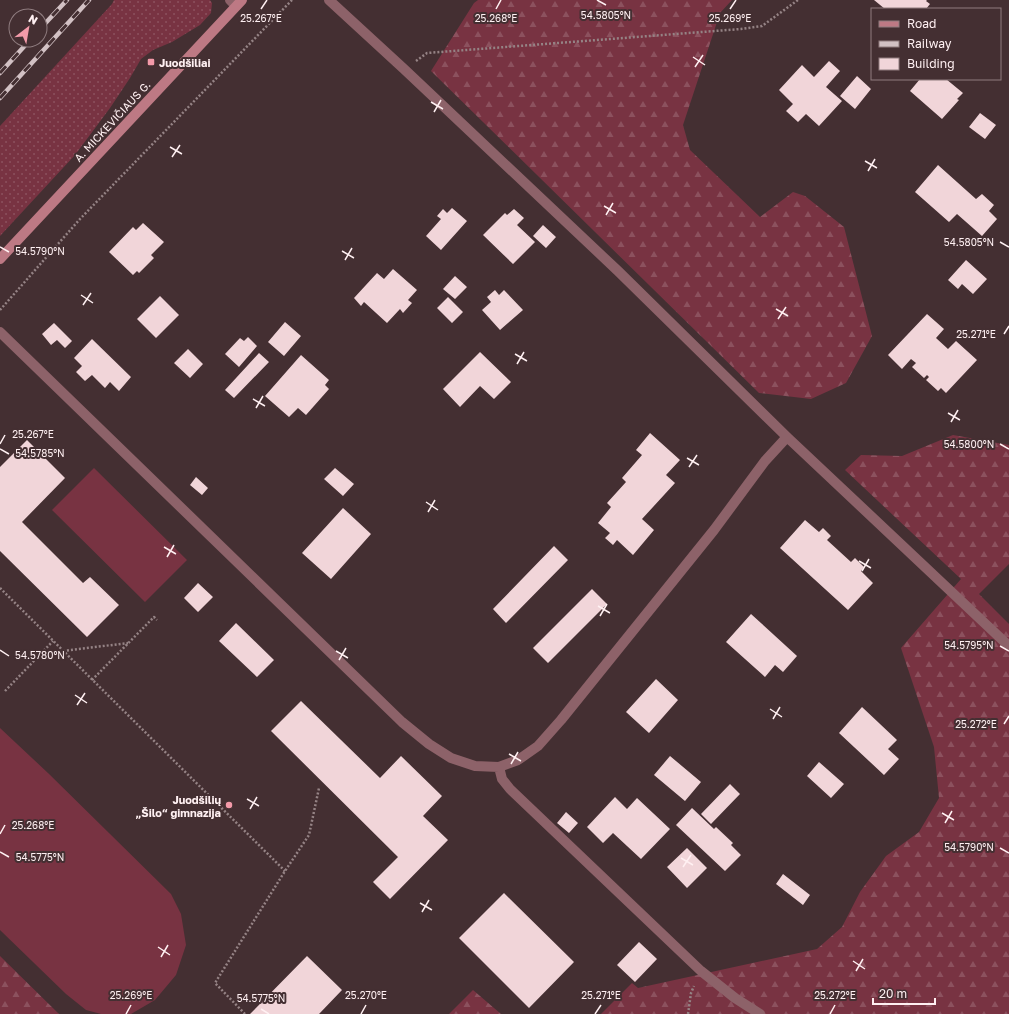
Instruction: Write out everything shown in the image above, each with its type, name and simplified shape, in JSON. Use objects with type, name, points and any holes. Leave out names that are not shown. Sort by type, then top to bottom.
[{"type":"main road","name":"A. MICKEVIČIAUS G.","points":[[0,259],[236,2]]},
{"type":"street","points":[[329,0],[618,271],[787,437],[1009,646]]},
{"type":"street","points":[[0,332],[402,722],[429,744],[452,758],[475,766],[500,767],[518,760],[538,746],[561,720],[714,530],[765,461],[787,437]]},
{"type":"street","points":[[500,767],[502,778],[510,790],[701,970],[735,998],[760,1014]]},
{"type":"path","points":[[0,310],[80,219],[292,0]]},
{"type":"path","points":[[404,69],[427,53],[741,29],[762,26],[798,0]]},
{"type":"path","points":[[0,588],[285,871]]},
{"type":"path","points":[[92,680],[154,617],[157,620]]},
{"type":"path","points":[[5,691],[53,641]]},
{"type":"path","points":[[63,651],[129,643]]},
{"type":"path","points":[[245,1014],[215,983],[309,835],[318,788]]},
{"type":"path","points":[[688,1014],[691,993],[701,970]]},
{"type":"green space","points":[[114,0],[210,0],[212,3],[211,13],[200,25],[172,42],[153,50],[141,59],[110,108],[75,155],[0,236],[0,126],[112,4]]},
{"type":"green space","points":[[478,0],[732,0],[720,13],[683,125],[690,150],[760,217],[793,192],[805,196],[844,227],[872,336],[846,383],[811,399],[759,393],[431,71],[474,3]]},
{"type":"green space","points":[[953,435],[1009,445],[1009,564],[979,594],[1009,624],[1009,1014],[601,1014],[632,983],[638,988],[817,949],[842,927],[860,892],[886,856],[919,832],[939,798],[934,747],[901,648],[961,579],[845,470],[861,455],[902,456]]},
{"type":"green space","points":[[94,468],[187,560],[145,602],[52,510]]},
{"type":"green space","points":[[0,728],[171,894],[181,914],[186,945],[176,975],[155,1000],[131,1014],[101,1014],[86,1010],[66,994],[0,930]]},
{"type":"green space","points":[[0,956],[59,1014],[0,1014]]},
{"type":"green space","points":[[473,990],[501,1014],[449,1014]]},
{"type":"building","points":[[874,0],[927,0],[926,1],[930,4],[927,8],[884,8]]},
{"type":"building","points":[[829,61],[840,71],[826,87],[842,101],[819,126],[806,114],[798,122],[786,111],[793,104],[779,90],[802,65],[814,77]]},
{"type":"building","points":[[857,76],[871,89],[855,109],[840,96]]},
{"type":"building","points":[[919,80],[947,80],[963,93],[957,99],[959,100],[942,119],[910,91]]},
{"type":"building","points":[[980,113],[996,125],[985,139],[969,127]]},
{"type":"building","points":[[938,165],[976,199],[982,194],[994,205],[989,211],[997,219],[982,236],[957,214],[949,222],[915,192]]},
{"type":"building","points":[[452,208],[467,221],[441,250],[426,236],[441,219],[437,216],[443,209],[447,213]]},
{"type":"building","points":[[514,209],[524,218],[517,225],[535,242],[513,264],[483,235],[505,213],[507,215]]},
{"type":"building","points":[[143,223],[164,242],[151,255],[154,258],[139,273],[137,271],[133,275],[109,252],[133,227],[136,230]]},
{"type":"building","points":[[543,225],[556,237],[546,248],[533,236]]},
{"type":"building","points":[[966,260],[987,279],[973,294],[962,284],[958,289],[948,280]]},
{"type":"building","points":[[393,269],[417,290],[408,300],[412,303],[403,313],[400,309],[387,323],[364,302],[361,306],[354,298],[377,273],[384,279]]},
{"type":"building","points":[[455,276],[467,287],[455,299],[443,289]]},
{"type":"building","points":[[495,290],[499,295],[504,290],[523,310],[500,330],[482,310],[491,302],[487,297]]},
{"type":"building","points":[[160,296],[179,315],[156,338],[137,319]]},
{"type":"building","points":[[448,297],[463,312],[452,323],[437,308]]},
{"type":"building","points":[[927,314],[944,329],[936,338],[948,349],[956,341],[977,360],[946,393],[941,388],[938,391],[926,380],[929,377],[927,375],[924,378],[912,367],[916,363],[911,359],[902,369],[888,355]]},
{"type":"building","points":[[285,322],[301,336],[284,356],[268,342]]},
{"type":"building","points":[[54,323],[72,341],[65,348],[57,340],[51,345],[42,334]]},
{"type":"building","points":[[248,337],[257,346],[239,367],[225,354],[240,338],[244,341]]},
{"type":"building","points":[[92,339],[131,377],[119,391],[110,382],[105,388],[92,375],[85,381],[76,372],[82,366],[74,358]]},
{"type":"building","points":[[188,349],[203,364],[190,378],[174,363]]},
{"type":"building","points":[[480,352],[511,382],[494,399],[480,386],[460,407],[443,389]]},
{"type":"building","points":[[259,353],[269,362],[234,398],[225,390]]},
{"type":"building","points":[[301,355],[329,380],[325,385],[329,389],[306,415],[298,408],[289,417],[265,396]]},
{"type":"building","points":[[650,433],[680,460],[666,475],[675,483],[642,519],[654,530],[633,555],[617,540],[613,545],[605,538],[610,533],[598,523],[611,507],[607,503],[626,482],[622,478],[642,455],[636,450]]},
{"type":"building","points":[[27,440],[65,478],[22,522],[83,583],[90,577],[119,605],[87,637],[0,551],[0,467]]},
{"type":"building","points":[[335,468],[354,484],[343,496],[324,479]]},
{"type":"building","points":[[196,477],[208,488],[202,495],[190,485]]},
{"type":"building","points":[[343,508],[371,534],[331,579],[302,553]]},
{"type":"building","points":[[805,520],[819,532],[823,528],[831,536],[827,540],[851,562],[855,558],[864,567],[861,571],[873,583],[848,610],[780,548]]},
{"type":"building","points":[[554,546],[568,560],[506,623],[493,609]]},
{"type":"building","points":[[198,583],[213,597],[198,612],[184,598]]},
{"type":"building","points":[[592,589],[607,604],[548,663],[533,648]]},
{"type":"building","points":[[751,614],[797,656],[783,672],[775,665],[765,677],[726,642]]},
{"type":"building","points":[[236,623],[274,660],[257,677],[219,641]]},
{"type":"building","points":[[656,679],[678,700],[649,733],[626,712]]},
{"type":"building","points":[[301,701],[380,778],[401,756],[442,796],[423,816],[448,840],[390,899],[373,882],[398,857],[271,731]]},
{"type":"building","points":[[862,707],[897,740],[888,749],[899,759],[884,775],[839,733]]},
{"type":"building","points":[[670,756],[701,782],[685,801],[654,775]]},
{"type":"building","points":[[819,762],[844,784],[831,798],[807,776]]},
{"type":"building","points":[[730,784],[740,794],[711,824],[701,814]]},
{"type":"building","points":[[615,797],[627,809],[637,798],[670,829],[641,859],[613,833],[603,843],[587,827]]},
{"type":"building","points":[[692,808],[714,829],[716,827],[733,843],[731,845],[741,855],[725,871],[676,825]]},
{"type":"building","points":[[566,812],[578,823],[569,833],[557,823]]},
{"type":"building","points":[[687,848],[707,868],[687,888],[667,867]]},
{"type":"building","points":[[783,874],[810,895],[803,905],[776,884]]},
{"type":"building","points":[[504,893],[574,962],[529,1008],[459,938]]},
{"type":"building","points":[[639,942],[657,959],[635,982],[617,965]]},
{"type":"building","points":[[307,956],[342,990],[319,1014],[250,1014]]},
{"type":"railway","points":[[48,20],[67,0]]},
{"type":"railway","points":[[0,98],[89,0]]},
{"type":"railway","points":[[0,73],[23,48]]},
{"type":"place","name":"Juodšiliai","points":[[151,62]]},
{"type":"place","name":"Juodšilių „Šilo“ gimnazija","points":[[229,805]]}]
